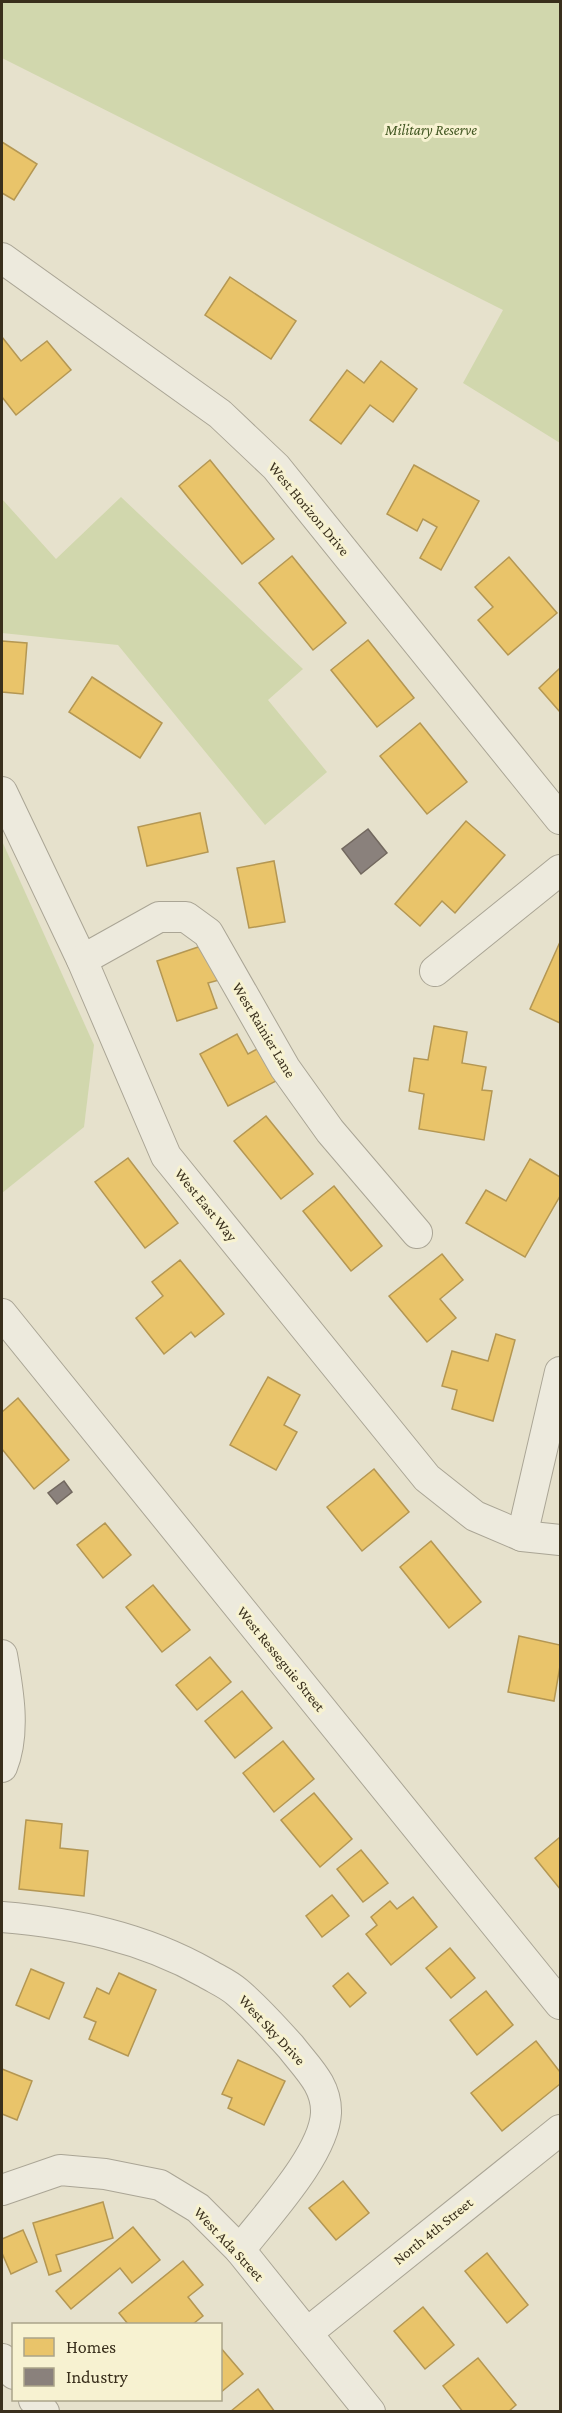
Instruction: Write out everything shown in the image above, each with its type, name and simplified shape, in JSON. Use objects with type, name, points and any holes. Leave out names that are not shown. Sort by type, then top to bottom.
[{"type":"street","name":"West Horizon Drive","points":[[2,258],[220,414],[276,467],[561,819]]},
{"type":"street","name":"West East Way","points":[[2,792],[81,960],[166,1156],[427,1478],[475,1516],[522,1536]]},
{"type":"street","points":[[435,971],[561,870]]},
{"type":"street","name":"West Rainier Lane","points":[[81,960],[159,918],[186,917],[208,933],[285,1068],[330,1131],[417,1233]]},
{"type":"street","name":"West Resseguie Street","points":[[2,1314],[561,2004]]},
{"type":"street","points":[[561,1372],[522,1536],[561,1540]]},
{"type":"street","points":[[2,1655],[9,1721],[6,1757],[2,1767]]},
{"type":"street","name":"West Sky Drive","points":[[2,1917],[43,1920],[108,1932],[174,1955],[235,1990],[282,2037],[314,2076],[324,2093],[326,2114],[322,2134],[308,2162],[240,2250]]},
{"type":"street","name":"North 4th Street","points":[[307,2333],[561,2130]]},
{"type":"street","name":"West Ada Street","points":[[2,2190],[60,2170],[105,2174],[160,2185],[198,2208],[240,2250],[370,2412]]},
{"type":"street","points":[[2,2360],[12,2372]]},
{"type":"green space","name":"Military Reserve","points":[[2,2],[560,2],[560,443],[463,383],[503,310],[2,58]]},
{"type":"green space","points":[[121,497],[303,669],[268,700],[327,772],[265,825],[118,645],[2,633],[2,499],[56,559]]},
{"type":"green space","points":[[2,841],[94,1045],[84,1127],[2,1193]]},
{"type":"building: Homes","points":[[2,142],[37,164],[14,200],[2,193]]},
{"type":"building: Homes","points":[[230,277],[296,321],[271,359],[205,315]]},
{"type":"building: Homes","points":[[2,337],[21,361],[47,341],[71,370],[16,415],[2,397]]},
{"type":"building: Homes","points":[[381,361],[417,389],[393,422],[370,405],[341,444],[310,420],[347,370],[364,383]]},
{"type":"building: Homes","points":[[210,460],[274,539],[242,564],[179,486]]},
{"type":"building: Homes","points":[[414,465],[479,501],[441,570],[420,558],[437,527],[423,519],[417,531],[387,514]]},
{"type":"building: Homes","points":[[292,556],[346,623],[313,650],[259,583]]},
{"type":"building: Homes","points":[[509,557],[557,613],[508,655],[478,620],[493,607],[475,587]]},
{"type":"building: Homes","points":[[368,640],[414,698],[377,727],[331,670]]},
{"type":"building: Homes","points":[[2,641],[27,643],[23,694],[2,692]]},
{"type":"building: Homes","points":[[560,668],[560,712],[539,688]]},
{"type":"building: Homes","points":[[92,677],[162,723],[140,758],[69,712]]},
{"type":"building: Homes","points":[[420,723],[467,782],[427,814],[380,756]]},
{"type":"building: Homes","points":[[200,813],[208,852],[147,866],[138,827]]},
{"type":"building: Homes","points":[[466,821],[505,855],[455,913],[442,901],[420,926],[395,904]]},
{"type":"building: Homes","points":[[274,861],[285,922],[249,928],[237,868]]},
{"type":"building: Homes","points":[[560,942],[560,1023],[530,1009]]},
{"type":"building: Homes","points":[[207,944],[219,980],[208,983],[217,1008],[177,1021],[157,961]]},
{"type":"building: Homes","points":[[434,1026],[467,1032],[462,1063],[486,1067],[482,1090],[492,1091],[484,1140],[419,1129],[424,1094],[409,1091],[414,1058],[428,1060]]},
{"type":"building: Homes","points":[[237,1034],[248,1054],[261,1047],[278,1080],[228,1106],[200,1054]]},
{"type":"building: Homes","points":[[266,1116],[313,1174],[281,1199],[234,1141]]},
{"type":"building: Homes","points":[[128,1158],[178,1223],[145,1248],[95,1182]]},
{"type":"building: Homes","points":[[530,1159],[560,1177],[560,1196],[525,1257],[466,1223],[486,1190],[506,1201]]},
{"type":"building: Homes","points":[[334,1186],[382,1246],[351,1271],[303,1211]]},
{"type":"building: Homes","points":[[442,1254],[463,1280],[440,1299],[456,1318],[427,1342],[389,1296]]},
{"type":"building: Homes","points":[[180,1260],[224,1314],[195,1337],[191,1332],[164,1354],[136,1318],[163,1296],[152,1282]]},
{"type":"building: Homes","points":[[496,1334],[515,1340],[493,1421],[452,1409],[457,1390],[442,1386],[452,1351],[488,1361]]},
{"type":"building: Homes","points":[[268,1377],[300,1395],[284,1425],[297,1432],[276,1470],[230,1445]]},
{"type":"building: Homes","points":[[18,1398],[69,1460],[34,1489],[2,1449],[2,1412]]},
{"type":"building: Homes","points":[[374,1469],[409,1512],[362,1551],[327,1507]]},
{"type":"building: Homes","points":[[105,1523],[131,1555],[103,1578],[77,1545]]},
{"type":"building: Homes","points":[[431,1541],[481,1602],[449,1628],[400,1567]]},
{"type":"building: Homes","points":[[153,1585],[190,1630],[162,1652],[126,1607]]},
{"type":"building: Homes","points":[[519,1636],[560,1645],[560,1666],[554,1701],[508,1692]]},
{"type":"building: Homes","points":[[210,1657],[231,1682],[197,1710],[176,1685]]},
{"type":"building: Homes","points":[[242,1691],[272,1728],[235,1758],[205,1721]]},
{"type":"building: Homes","points":[[283,1741],[314,1779],[274,1812],[243,1773]]},
{"type":"building: Homes","points":[[314,1793],[352,1839],[320,1867],[281,1820]]},
{"type":"building: Homes","points":[[26,1820],[62,1824],[60,1848],[88,1851],[84,1896],[19,1889]]},
{"type":"building: Homes","points":[[560,1837],[560,1889],[535,1858]]},
{"type":"building: Homes","points":[[361,1850],[388,1883],[363,1902],[337,1869]]},
{"type":"building: Homes","points":[[332,1895],[349,1916],[322,1937],[306,1916]]},
{"type":"building: Homes","points":[[413,1897],[437,1927],[391,1965],[366,1934],[377,1925],[371,1917],[390,1901],[397,1909]]},
{"type":"building: Homes","points":[[450,1948],[475,1978],[451,1998],[426,1968]]},
{"type":"building: Homes","points":[[31,1969],[64,1983],[49,2019],[16,2005]]},
{"type":"building: Homes","points":[[119,1973],[156,1990],[128,2056],[89,2039],[96,2022],[84,2017],[97,1988],[109,1994]]},
{"type":"building: Homes","points":[[348,1973],[366,1993],[350,2007],[333,1986]]},
{"type":"building: Homes","points":[[486,1991],[513,2025],[477,2055],[450,2020]]},
{"type":"building: Homes","points":[[536,2041],[560,2072],[560,2084],[502,2131],[471,2093]]},
{"type":"building: Homes","points":[[238,2060],[285,2081],[264,2125],[228,2108],[232,2098],[222,2094]]},
{"type":"building: Homes","points":[[2,2069],[32,2081],[17,2120],[2,2114]]},
{"type":"building: Homes","points":[[343,2181],[369,2213],[336,2240],[309,2208]]},
{"type":"building: Homes","points":[[103,2202],[113,2238],[56,2255],[61,2271],[49,2275],[33,2223]]},
{"type":"building: Homes","points":[[133,2227],[160,2260],[132,2283],[120,2268],[71,2309],[56,2291]]},
{"type":"building: Homes","points":[[23,2230],[37,2262],[11,2274],[2,2253],[2,2239]]},
{"type":"building: Homes","points":[[487,2253],[528,2305],[507,2323],[465,2271]]},
{"type":"building: Homes","points":[[183,2261],[203,2285],[188,2297],[203,2316],[194,2323],[127,2323],[119,2313]]},
{"type":"building: Homes","points":[[423,2307],[454,2345],[425,2369],[394,2331]]},
{"type":"building: Homes","points":[[222,2349],[243,2374],[222,2391]]},
{"type":"building: Homes","points":[[478,2358],[516,2405],[508,2412],[463,2412],[443,2386]]},
{"type":"building: Homes","points":[[258,2389],[275,2412],[231,2412],[231,2411]]},
{"type":"building: Industry","points":[[368,829],[387,853],[361,874],[342,849]]},
{"type":"building: Industry","points":[[64,1481],[72,1492],[57,1504],[48,1493]]}]
